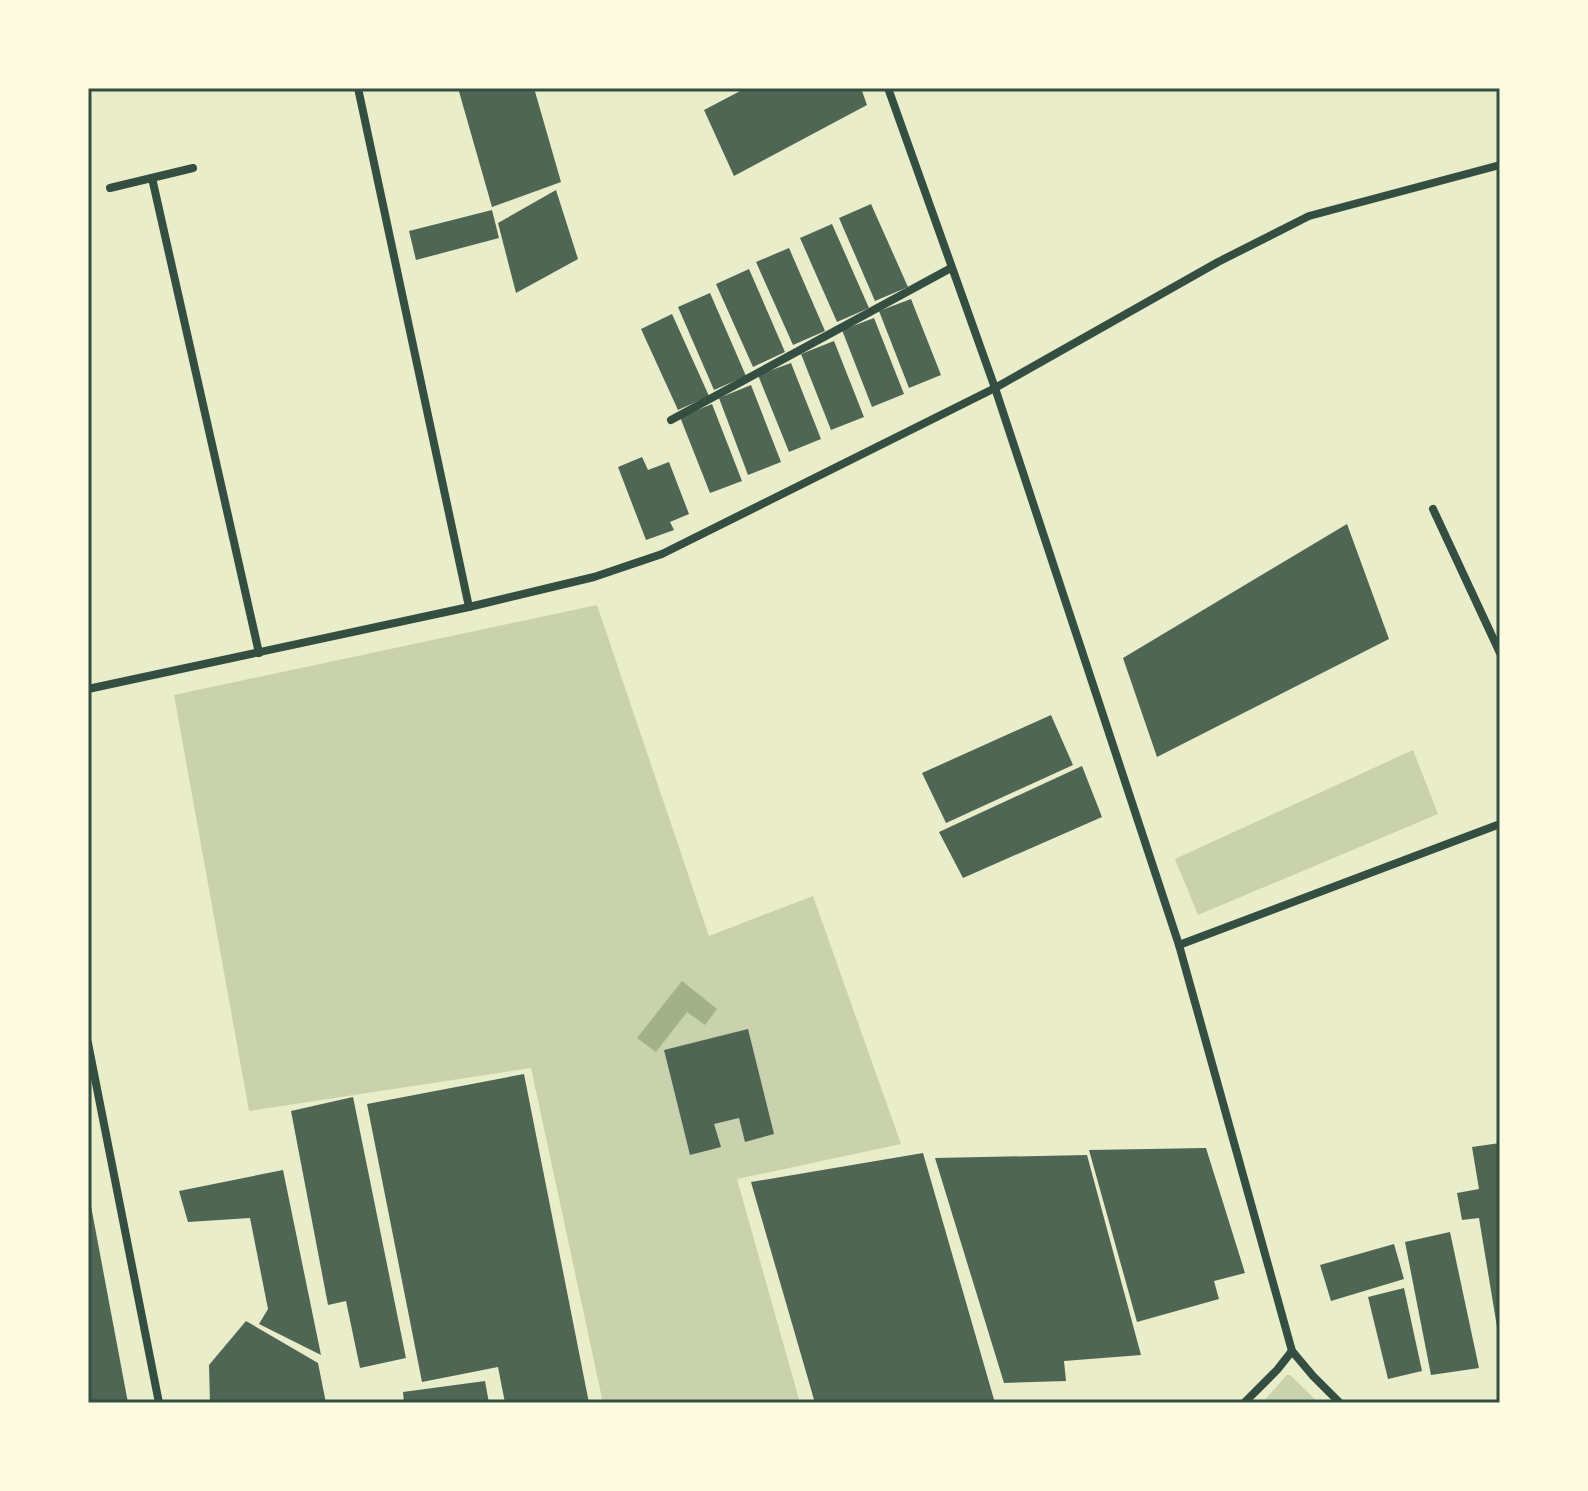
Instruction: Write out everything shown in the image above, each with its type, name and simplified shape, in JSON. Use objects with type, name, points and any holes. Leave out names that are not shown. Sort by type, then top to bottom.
[{"type":"street","points":[[358,88],[469,607]]},
{"type":"street","points":[[888,88],[995,388],[1179,945],[1292,1351],[1340,1403]]},
{"type":"street","points":[[88,689],[469,607],[594,577],[662,554],[995,388],[1218,262],[1309,216],[1500,165]]},
{"type":"street","points":[[110,188],[193,168]]},
{"type":"street","points":[[152,178],[259,653]]},
{"type":"street","points":[[671,420],[951,268]]},
{"type":"street","points":[[1433,509],[1500,653]]},
{"type":"street","points":[[1179,945],[1500,824]]},
{"type":"street","points":[[88,1043],[159,1403]]},
{"type":"street","points":[[1244,1403],[1292,1351]]},
{"type":"shaded area","points":[[597,605],[709,936],[813,896],[901,1144],[737,1179],[800,1403],[603,1403],[531,1068],[249,1111],[174,695]]},
{"type":"shaded area","points":[[1413,750],[1438,814],[1198,915],[1175,859]]},
{"type":"shaded area","points":[[682,981],[717,1009],[705,1025],[687,1012],[656,1052],[637,1038]]},
{"type":"shaded area","points":[[1290,1375],[1319,1403],[1262,1403]]},
{"type":"building","points":[[458,88],[534,88],[561,182],[492,207]]},
{"type":"building","points":[[746,88],[861,88],[867,105],[734,176],[704,110]]},
{"type":"building","points":[[556,190],[578,259],[516,293],[498,223]]},
{"type":"building","points":[[871,204],[908,287],[875,301],[839,218]]},
{"type":"building","points":[[492,210],[499,238],[416,260],[409,231]]},
{"type":"building","points":[[832,224],[869,308],[837,322],[800,238]]},
{"type":"building","points":[[789,248],[825,331],[793,345],[756,262]]},
{"type":"building","points":[[749,269],[785,352],[753,367],[716,284]]},
{"type":"building","points":[[710,293],[746,376],[714,390],[678,307]]},
{"type":"building","points":[[911,299],[941,375],[909,388],[879,311]]},
{"type":"building","points":[[672,314],[709,396],[678,410],[641,329]]},
{"type":"building","points":[[874,318],[904,394],[872,407],[842,330]]},
{"type":"building","points":[[834,341],[864,417],[831,430],[801,354]]},
{"type":"building","points":[[791,363],[821,439],[789,452],[758,375]]},
{"type":"building","points":[[751,385],[781,462],[748,475],[719,398]]},
{"type":"building","points":[[712,404],[742,481],[710,493],[680,417]]},
{"type":"building","points":[[642,457],[648,470],[669,462],[689,514],[670,522],[674,530],[646,540],[618,467]]},
{"type":"building","points":[[1347,524],[1389,639],[1157,757],[1123,658]]},
{"type":"building","points":[[1051,715],[1073,765],[946,823],[922,773]]},
{"type":"building","points":[[1082,766],[1102,817],[963,878],[939,832]]},
{"type":"building","points":[[748,1029],[774,1134],[745,1142],[739,1118],[714,1124],[721,1147],[690,1155],[664,1050]]},
{"type":"building","points":[[524,1074],[589,1403],[505,1403],[498,1367],[422,1382],[367,1104]]},
{"type":"building","points":[[353,1097],[406,1358],[360,1368],[346,1301],[328,1305],[291,1111]]},
{"type":"building","points":[[1500,1143],[1498,1333],[1479,1218],[1462,1220],[1457,1193],[1479,1189],[1472,1147]]},
{"type":"building","points":[[1206,1148],[1245,1273],[1214,1281],[1219,1299],[1137,1322],[1089,1150]]},
{"type":"building","points":[[923,1153],[995,1403],[815,1403],[751,1182]]},
{"type":"building","points":[[1087,1155],[1141,1355],[1064,1361],[1066,1381],[1004,1383],[935,1158]]},
{"type":"building","points":[[283,1170],[321,1355],[259,1324],[268,1309],[250,1218],[188,1222],[179,1191]]},
{"type":"building","points":[[91,1206],[128,1403],[88,1403],[88,1207]]},
{"type":"building","points":[[1450,1232],[1479,1368],[1431,1375],[1405,1242]]},
{"type":"building","points":[[1394,1244],[1404,1279],[1331,1301],[1320,1265]]},
{"type":"building","points":[[1404,1288],[1422,1371],[1388,1379],[1368,1297]]},
{"type":"building","points":[[246,1321],[318,1363],[326,1403],[210,1403],[209,1365]]},
{"type":"building","points":[[485,1381],[489,1403],[404,1403],[403,1392]]}]
